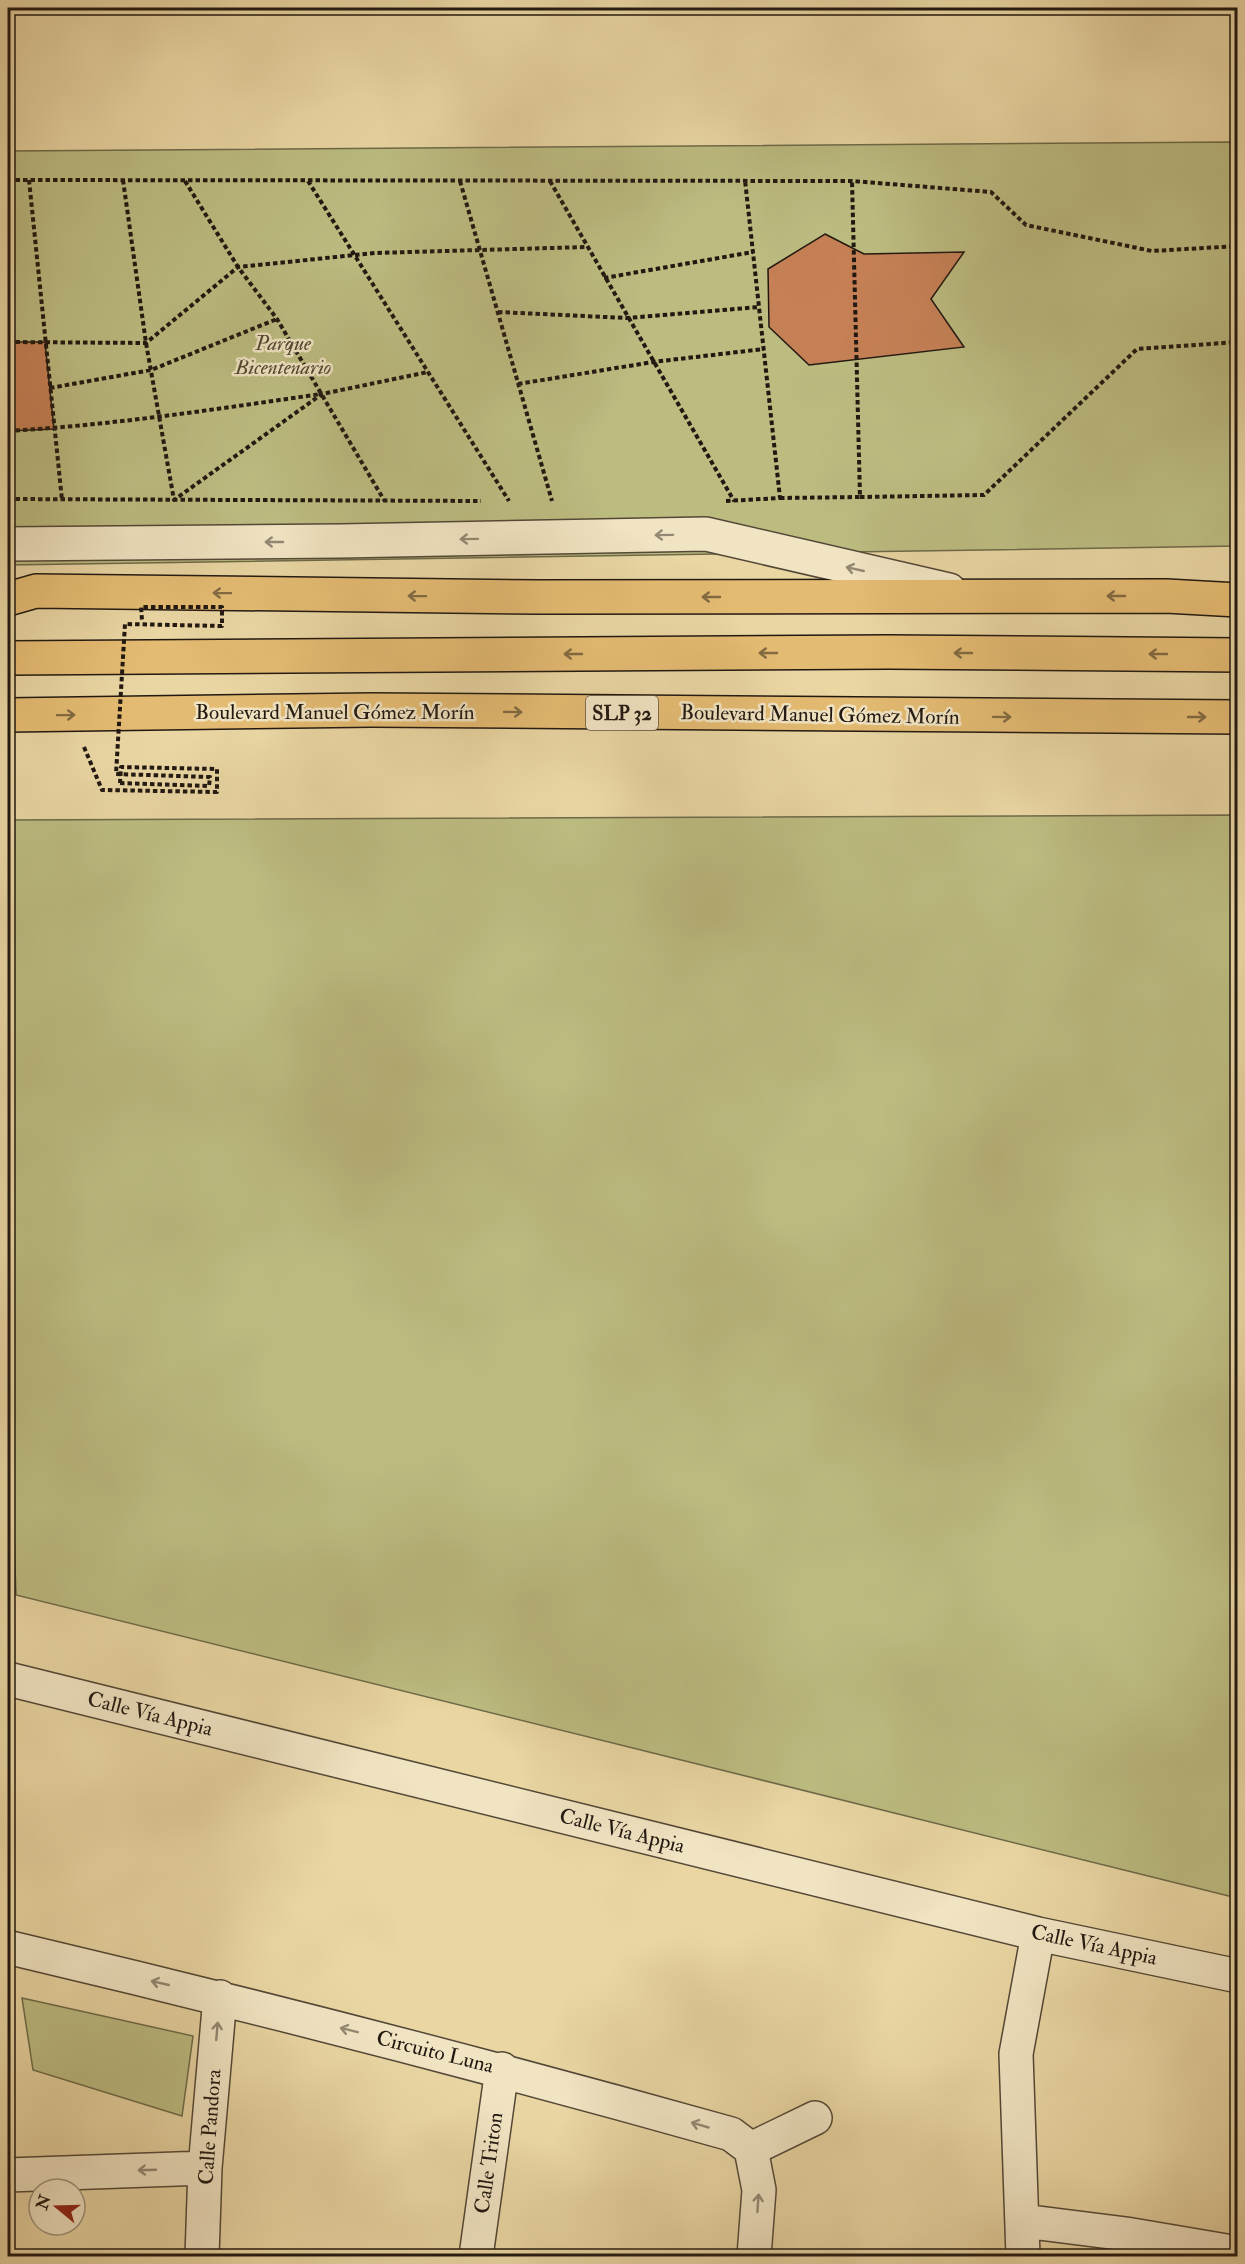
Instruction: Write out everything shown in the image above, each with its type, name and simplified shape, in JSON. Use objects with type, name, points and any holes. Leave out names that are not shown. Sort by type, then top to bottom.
[{"type":"main road","points":[[8,599],[36,591],[539,597],[1166,596],[1238,600]]},
{"type":"main road","points":[[8,658],[876,652],[1238,655]]},
{"type":"main road","name":"Boulevard Manuel Gómez Morín","points":[[8,715],[384,711],[1238,717]]},
{"type":"street","points":[[8,544],[706,534],[974,596]]},
{"type":"street","name":"Calle Vía Appia","points":[[8,1679],[1038,1934],[1238,1976]]},
{"type":"street","points":[[1023,2256],[1016,2054],[1038,1934]]},
{"type":"street","name":"Circuito Luna","points":[[8,1950],[11,1948],[220,1997],[502,2070],[732,2134],[752,2149]]},
{"type":"street","name":"Calle Pandora","points":[[202,2256],[205,2168],[220,1997]]},
{"type":"street","name":"Calle Triton","points":[[476,2256],[502,2070]]},
{"type":"street","points":[[754,2256],[759,2190],[752,2149],[815,2118]]},
{"type":"street","points":[[8,2175],[205,2168]]},
{"type":"street","points":[[1023,2221],[1126,2234],[1238,2253]]},
{"type":"path","points":[[8,180],[852,181],[991,192],[1026,225],[1152,251],[1238,246]]},
{"type":"path","points":[[29,180],[62,500]]},
{"type":"path","points":[[123,180],[146,343],[174,500]]},
{"type":"path","points":[[307,180],[510,501]]},
{"type":"path","points":[[549,180],[734,501]]},
{"type":"path","points":[[745,180],[780,498]]},
{"type":"path","points":[[184,181],[238,267],[278,319],[384,501]]},
{"type":"path","points":[[460,181],[552,501]]},
{"type":"path","points":[[852,181],[860,497]]},
{"type":"path","points":[[8,342],[146,343],[238,267],[375,253],[480,252],[586,247]]},
{"type":"path","points":[[604,278],[753,252]]},
{"type":"path","points":[[498,312],[627,318],[759,307]]},
{"type":"path","points":[[50,388],[151,370],[278,319]]},
{"type":"path","points":[[723,501],[984,495],[1137,349],[1238,342]]},
{"type":"path","points":[[518,384],[653,362],[764,348]]},
{"type":"path","points":[[8,431],[54,429],[322,394],[428,372]]},
{"type":"path","points":[[174,500],[322,394]]},
{"type":"path","points":[[8,499],[487,501]]},
{"type":"path","points":[[498,501],[520,501]]},
{"type":"path","points":[[542,501],[564,501]]},
{"type":"path","points":[[71,714],[102,790],[217,792],[217,769],[122,767],[120,783],[209,786],[210,777],[116,774],[125,624],[222,626],[222,607],[141,607],[142,620]]},
{"type":"green space","name":"Parque Bicentenario","points":[[1237,142],[1237,546],[8,565],[8,151]]},
{"type":"green space","points":[[1237,815],[1237,1898],[16,1595],[8,1350],[8,820]]},
{"type":"green space","points":[[22,1998],[193,2036],[182,2116],[33,2070]]},
{"type":"building","points":[[825,234],[864,254],[964,252],[931,299],[964,347],[809,365],[769,327],[768,269]]},
{"type":"building","points":[[8,342],[45,342],[54,429],[8,431]]}]
